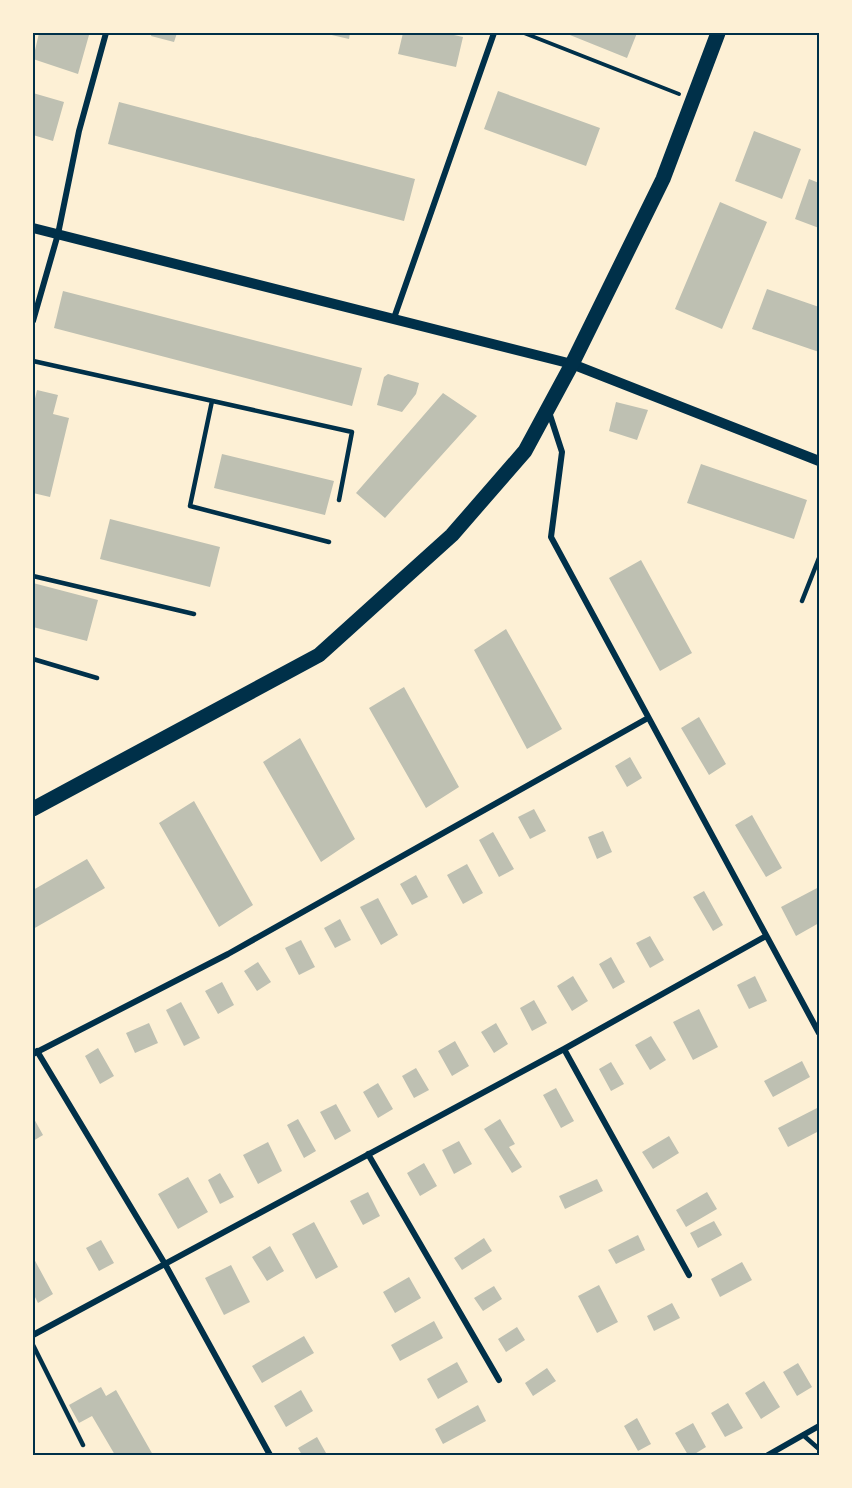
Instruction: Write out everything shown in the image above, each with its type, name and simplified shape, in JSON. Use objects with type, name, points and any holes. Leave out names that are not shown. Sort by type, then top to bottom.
[{"type":"main road","points":[[33,809],[319,655],[452,536],[525,451],[572,364],[663,179],[718,33]]},
{"type":"street","points":[[33,321],[58,234],[79,131],[106,33]]},
{"type":"street","points":[[394,318],[494,33]]},
{"type":"street","points":[[33,228],[572,364],[819,461]]},
{"type":"street","points":[[548,409],[562,452],[551,537],[819,1034]]},
{"type":"street","points":[[270,1455],[165,1264],[35,1053],[228,954],[648,718]]},
{"type":"street","points":[[33,1335],[564,1049],[766,936]]},
{"type":"street","points":[[564,1049],[688,1275]]},
{"type":"street","points":[[368,1154],[499,1380]]},
{"type":"street","points":[[768,1455],[819,1426]]},
{"type":"lane","points":[[33,361],[352,432],[339,500]]},
{"type":"lane","points":[[212,400],[190,506],[329,542]]},
{"type":"lane","points":[[801,601],[819,558]]},
{"type":"lane","points":[[33,576],[194,614]]},
{"type":"lane","points":[[33,659],[97,678]]},
{"type":"lane","points":[[33,1345],[83,1445]]},
{"type":"lane","points":[[803,1435],[819,1449]]},
{"type":"path","points":[[524,33],[692,99]]},
{"type":"building","points":[[39,33],[89,35],[78,74],[33,59]]},
{"type":"building","points":[[152,33],[177,33],[174,42],[151,36]]},
{"type":"building","points":[[323,33],[350,33],[349,39]]},
{"type":"building","points":[[403,33],[445,33],[463,37],[456,67],[398,54]]},
{"type":"building","points":[[565,33],[637,33],[627,58]]},
{"type":"building","points":[[498,91],[600,128],[586,166],[484,129]]},
{"type":"building","points":[[33,93],[64,102],[53,141],[33,135]]},
{"type":"building","points":[[119,102],[415,179],[404,221],[108,144]]},
{"type":"building","points":[[754,131],[801,149],[782,199],[735,181]]},
{"type":"building","points":[[809,179],[819,183],[819,228],[795,219]]},
{"type":"building","points":[[720,202],[767,222],[722,329],[675,309]]},
{"type":"building","points":[[767,289],[819,307],[819,352],[752,329]]},
{"type":"building","points":[[63,291],[362,368],[352,406],[54,328]]},
{"type":"building","points":[[388,374],[419,383],[416,394],[402,412],[377,405],[384,377]]},
{"type":"building","points":[[37,390],[58,395],[53,414],[69,418],[50,497],[33,493],[33,407]]},
{"type":"building","points":[[443,393],[477,416],[385,518],[356,493]]},
{"type":"building","points":[[616,402],[648,410],[637,440],[609,431]]},
{"type":"building","points":[[222,454],[334,481],[325,515],[214,488]]},
{"type":"building","points":[[701,464],[807,500],[794,539],[687,503]]},
{"type":"building","points":[[110,519],[220,547],[210,587],[100,559]]},
{"type":"building","points":[[641,560],[692,653],[660,671],[609,578]]},
{"type":"building","points":[[33,583],[98,600],[87,641],[33,627]]},
{"type":"building","points":[[506,629],[562,729],[527,749],[474,650]]},
{"type":"building","points":[[404,687],[459,787],[426,808],[369,708]]},
{"type":"building","points":[[699,717],[726,764],[709,775],[681,728]]},
{"type":"building","points":[[300,738],[355,839],[321,862],[263,762]]},
{"type":"building","points":[[630,757],[642,778],[627,787],[615,766]]},
{"type":"building","points":[[194,801],[253,905],[219,927],[159,823]]},
{"type":"building","points":[[534,809],[546,831],[530,839],[518,817]]},
{"type":"building","points":[[752,815],[782,868],[766,877],[735,825]]},
{"type":"building","points":[[603,831],[612,852],[597,859],[588,837]]},
{"type":"building","points":[[493,832],[514,869],[499,877],[479,840]]},
{"type":"building","points":[[87,859],[105,888],[33,929],[33,890]]},
{"type":"building","points":[[467,864],[483,893],[463,904],[447,875]]},
{"type":"building","points":[[416,875],[428,897],[412,905],[400,884]]},
{"type":"building","points":[[819,887],[819,923],[796,936],[781,907]]},
{"type":"building","points":[[704,891],[723,925],[713,931],[693,897]]},
{"type":"building","points":[[378,898],[398,935],[381,945],[360,907]]},
{"type":"building","points":[[340,919],[351,940],[335,948],[324,928]]},
{"type":"building","points":[[650,936],[664,960],[650,968],[636,943]]},
{"type":"building","points":[[301,940],[315,967],[299,975],[285,948]]},
{"type":"building","points":[[611,957],[625,982],[613,989],[599,964]]},
{"type":"building","points":[[258,962],[271,982],[257,991],[244,971]]},
{"type":"building","points":[[573,976],[588,1001],[572,1011],[557,986]]},
{"type":"building","points":[[755,976],[767,1001],[749,1009],[737,985]]},
{"type":"building","points":[[222,982],[234,1005],[218,1014],[205,991]]},
{"type":"building","points":[[534,1000],[547,1023],[532,1031],[520,1008]]},
{"type":"building","points":[[181,1002],[200,1038],[184,1046],[166,1010]]},
{"type":"building","points":[[699,1009],[718,1047],[693,1060],[673,1022]]},
{"type":"building","points":[[149,1023],[158,1043],[135,1053],[126,1033]]},
{"type":"building","points":[[496,1023],[508,1044],[494,1053],[481,1032]]},
{"type":"building","points":[[651,1036],[666,1060],[650,1070],[635,1045]]},
{"type":"building","points":[[455,1041],[469,1066],[452,1076],[438,1051]]},
{"type":"building","points":[[98,1048],[114,1076],[100,1084],[85,1056]]},
{"type":"building","points":[[802,1061],[810,1077],[773,1097],[764,1081]]},
{"type":"building","points":[[611,1062],[624,1084],[611,1091],[599,1069]]},
{"type":"building","points":[[416,1068],[429,1090],[414,1098],[402,1076]]},
{"type":"building","points":[[378,1083],[393,1109],[378,1118],[363,1092]]},
{"type":"building","points":[[556,1088],[574,1121],[561,1128],[543,1095]]},
{"type":"building","points":[[336,1104],[351,1131],[335,1140],[320,1112]]},
{"type":"building","points":[[819,1107],[819,1131],[788,1147],[778,1128]]},
{"type":"building","points":[[33,1117],[43,1135],[33,1141]]},
{"type":"building","points":[[298,1119],[316,1151],[304,1158],[287,1125]]},
{"type":"building","points":[[500,1119],[515,1144],[509,1147],[522,1167],[512,1173],[484,1129]]},
{"type":"building","points":[[669,1136],[679,1153],[653,1169],[642,1152]]},
{"type":"building","points":[[459,1141],[472,1164],[454,1174],[442,1150]]},
{"type":"building","points":[[268,1142],[282,1171],[258,1184],[243,1155]]},
{"type":"building","points":[[424,1163],[437,1186],[420,1196],[407,1173]]},
{"type":"building","points":[[220,1173],[234,1197],[220,1204],[208,1180]]},
{"type":"building","points":[[188,1177],[208,1212],[178,1229],[158,1194]]},
{"type":"building","points":[[597,1179],[603,1191],[565,1209],[559,1196]]},
{"type":"building","points":[[368,1192],[380,1216],[363,1225],[350,1201]]},
{"type":"building","points":[[707,1192],[717,1209],[686,1227],[676,1210]]},
{"type":"building","points":[[714,1221],[722,1235],[698,1248],[690,1233]]},
{"type":"building","points":[[314,1222],[338,1267],[316,1279],[292,1234]]},
{"type":"building","points":[[638,1235],[645,1250],[616,1264],[608,1250]]},
{"type":"building","points":[[484,1238],[492,1251],[462,1270],[454,1258]]},
{"type":"building","points":[[101,1240],[114,1263],[99,1271],[86,1248]]},
{"type":"building","points":[[270,1246],[284,1271],[267,1281],[252,1257]]},
{"type":"building","points":[[33,1257],[53,1294],[38,1303],[33,1293]]},
{"type":"building","points":[[742,1262],[752,1280],[720,1297],[711,1279]]},
{"type":"building","points":[[231,1265],[250,1302],[224,1315],[205,1278]]},
{"type":"building","points":[[409,1277],[421,1298],[395,1313],[383,1292]]},
{"type":"building","points":[[599,1285],[618,1322],[597,1333],[578,1296]]},
{"type":"building","points":[[494,1286],[502,1299],[483,1311],[474,1298]]},
{"type":"building","points":[[672,1303],[680,1318],[654,1331],[647,1316]]},
{"type":"building","points":[[434,1321],[443,1338],[400,1361],[391,1345]]},
{"type":"building","points":[[517,1327],[525,1340],[506,1352],[498,1339]]},
{"type":"building","points":[[304,1336],[314,1353],[262,1383],[252,1366]]},
{"type":"building","points":[[457,1362],[468,1382],[438,1399],[427,1379]]},
{"type":"building","points":[[798,1363],[812,1387],[797,1396],[783,1372]]},
{"type":"building","points":[[547,1368],[556,1381],[533,1396],[525,1383]]},
{"type":"building","points":[[764,1381],[780,1407],[761,1419],[745,1393]]},
{"type":"building","points":[[101,1387],[106,1396],[116,1390],[153,1455],[115,1455],[92,1416],[79,1423],[69,1405]]},
{"type":"building","points":[[301,1390],[313,1411],[286,1427],[274,1406]]},
{"type":"building","points":[[728,1403],[743,1428],[725,1437],[711,1413]]},
{"type":"building","points":[[478,1405],[486,1421],[443,1444],[435,1429]]},
{"type":"building","points":[[637,1418],[651,1444],[638,1451],[624,1426]]},
{"type":"building","points":[[693,1423],[706,1447],[693,1455],[688,1455],[675,1433]]},
{"type":"building","points":[[317,1437],[326,1453],[302,1455],[298,1448]]}]
